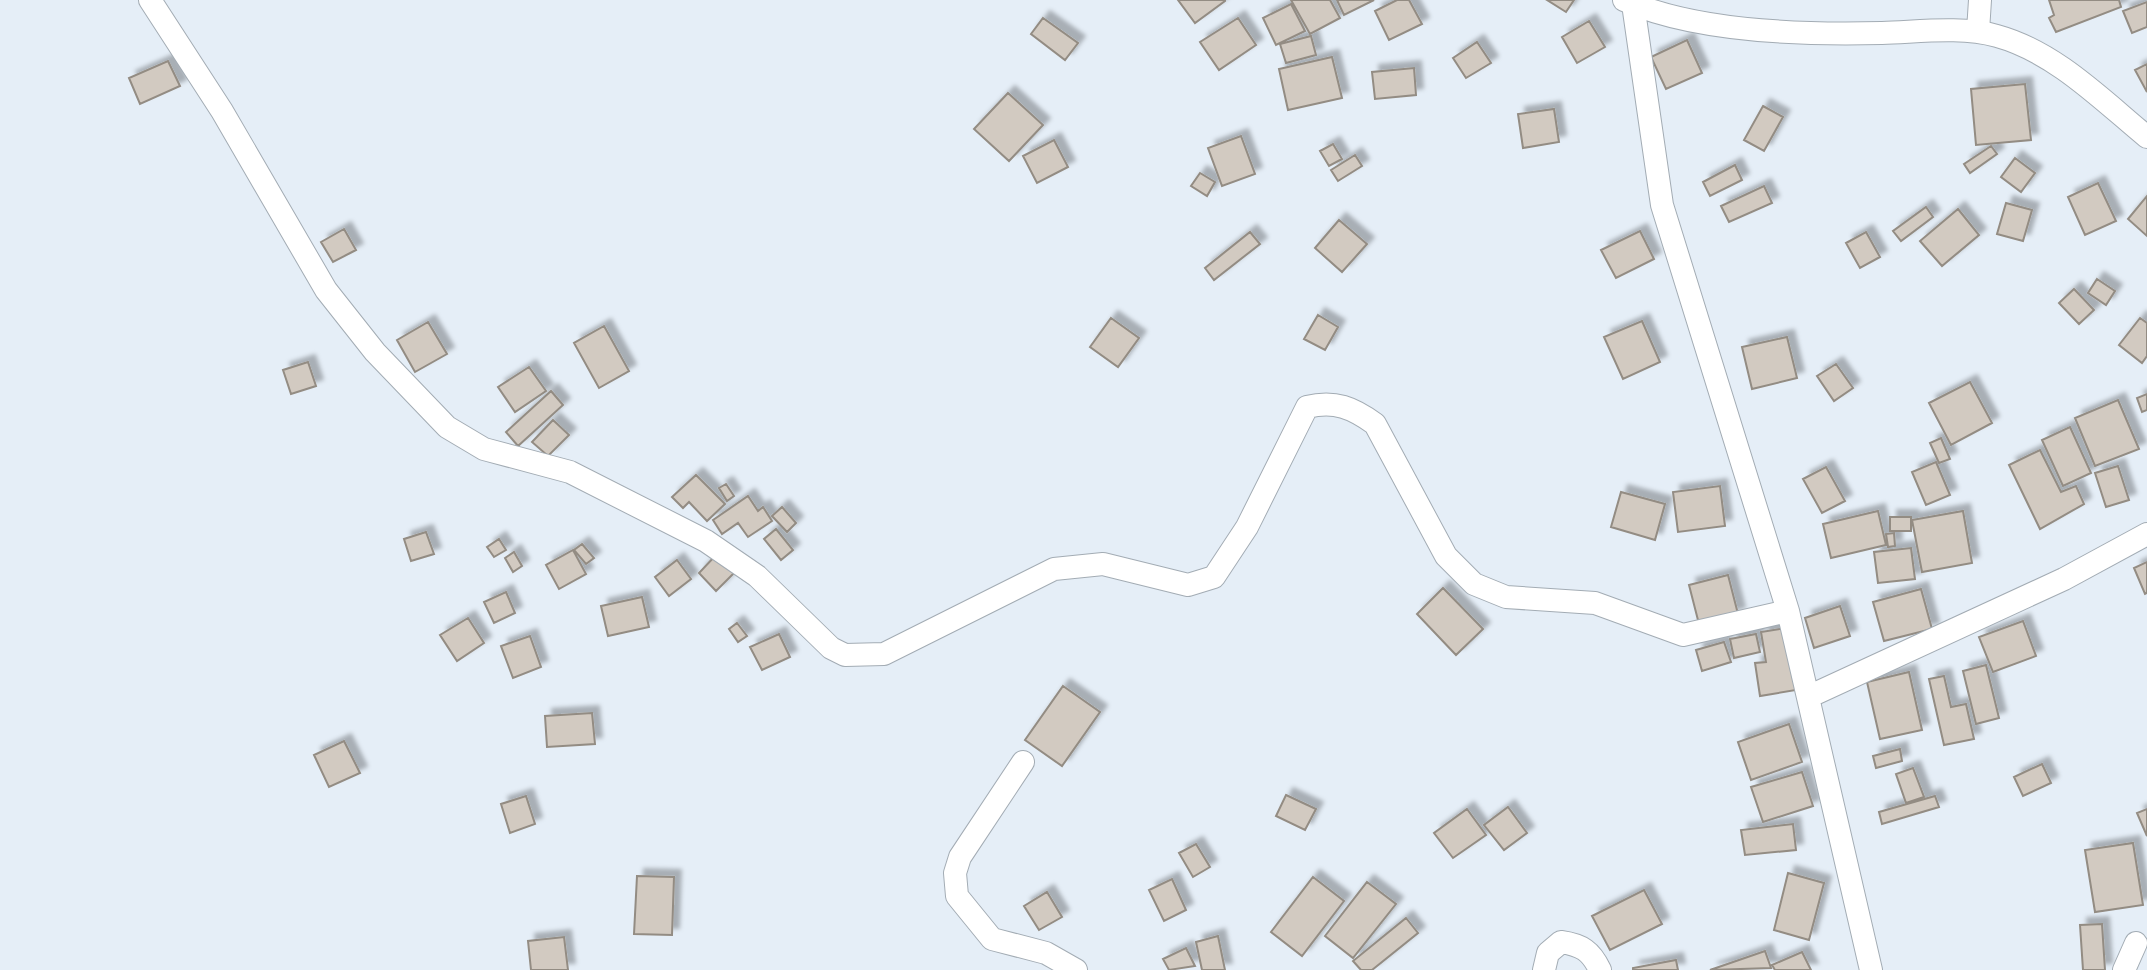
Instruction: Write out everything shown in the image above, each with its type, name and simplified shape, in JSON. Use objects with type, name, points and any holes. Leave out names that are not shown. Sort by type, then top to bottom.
[{"type":"street","points":[[150,0],[222,111],[326,290],[375,352],[447,427],[484,449],[570,472],[706,541],[757,576],[831,648],[845,655],[884,654],[1054,569],[1103,564],[1188,585],[1214,577],[1247,527],[1307,407],[1327,402],[1355,410],[1375,424],[1446,556],[1474,584],[1506,597],[1595,603],[1683,635],[1788,611]]},
{"type":"street","points":[[1978,31],[1980,0]]},
{"type":"street","points":[[1871,970],[1788,611],[1662,205],[1628,2],[1740,30],[1861,34],[1978,31],[2001,37],[2063,68],[2147,137]]},
{"type":"street","points":[[1808,697],[2051,585],[2147,534]]},
{"type":"street","points":[[1023,762],[960,857],[955,873],[957,896],[992,939],[1046,953],[1076,970]]},
{"type":"street","points":[[1544,970],[1548,953],[1561,942],[1577,944],[1592,953],[1600,970]]},
{"type":"street","points":[[2124,970],[2136,943]]},
{"type":"building","points":[[1178,0],[1225,0],[1225,1],[1195,23]]},
{"type":"building","points":[[1291,0],[1330,0],[1340,18],[1310,34]]},
{"type":"building","points":[[1337,0],[1374,0],[1344,15]]},
{"type":"building","points":[[1397,0],[1409,0],[1422,24],[1389,40],[1375,11]]},
{"type":"building","points":[[1547,0],[1574,0],[1566,12]]},
{"type":"building","points":[[2049,0],[2119,0],[2121,7],[2056,32],[2049,18],[2054,15]]},
{"type":"building","points":[[2147,2],[2147,27],[2132,33],[2123,11]]},
{"type":"building","points":[[1291,4],[1305,31],[1276,45],[1263,18]]},
{"type":"building","points":[[1043,18],[1078,43],[1065,60],[1031,34]]},
{"type":"building","points":[[1238,18],[1256,45],[1219,70],[1200,42]]},
{"type":"building","points":[[1589,21],[1605,47],[1577,63],[1562,37]]},
{"type":"building","points":[[1311,36],[1316,55],[1286,63],[1280,44]]},
{"type":"building","points":[[1687,40],[1702,73],[1666,89],[1651,57]]},
{"type":"building","points":[[1477,42],[1491,63],[1466,78],[1453,58]]},
{"type":"building","points":[[1332,57],[1342,98],[1288,110],[1279,69]]},
{"type":"building","points":[[168,61],[180,86],[140,104],[129,78]]},
{"type":"building","points":[[2147,64],[2147,92],[2135,70]]},
{"type":"building","points":[[1414,68],[1416,95],[1375,99],[1372,72]]},
{"type":"building","points":[[2025,84],[2031,140],[1976,145],[1971,89]]},
{"type":"building","points":[[1008,93],[1043,125],[1009,161],[974,129]]},
{"type":"building","points":[[1763,106],[1783,117],[1764,151],[1744,140]]},
{"type":"building","points":[[1554,109],[1559,142],[1523,148],[1518,114]]},
{"type":"building","points":[[1241,136],[1255,174],[1222,186],[1208,148]]},
{"type":"building","points":[[1054,140],[1068,167],[1037,183],[1023,156]]},
{"type":"building","points":[[1333,144],[1342,159],[1329,166],[1320,151]]},
{"type":"building","points":[[1991,146],[1997,154],[1970,173],[1964,164]]},
{"type":"building","points":[[1355,155],[1362,166],[1338,181],[1331,170]]},
{"type":"building","points":[[2015,158],[2035,173],[2021,192],[2001,177]]},
{"type":"building","points":[[1735,165],[1742,180],[1710,196],[1703,182]]},
{"type":"building","points":[[1200,173],[1215,182],[1207,196],[1191,186]]},
{"type":"building","points":[[2098,183],[2116,221],[2085,235],[2068,197]]},
{"type":"building","points":[[1764,186],[1772,203],[1729,222],[1721,206]]},
{"type":"building","points":[[2147,196],[2147,236],[2128,219]]},
{"type":"building","points":[[2006,203],[2032,210],[2023,241],[1997,234]]},
{"type":"building","points":[[1926,207],[1933,217],[1901,241],[1893,231]]},
{"type":"building","points":[[1958,209],[1979,235],[1942,266],[1920,241]]},
{"type":"building","points":[[1339,220],[1367,244],[1342,272],[1315,248]]},
{"type":"building","points":[[344,229],[356,250],[333,262],[321,242]]},
{"type":"building","points":[[1640,231],[1654,259],[1616,278],[1601,250]]},
{"type":"building","points":[[1250,232],[1260,244],[1214,280],[1205,268]]},
{"type":"building","points":[[1866,232],[1880,257],[1860,268],[1846,243]]},
{"type":"building","points":[[2097,279],[2115,291],[2106,305],[2088,293]]},
{"type":"building","points":[[2074,289],[2094,310],[2079,324],[2059,303]]},
{"type":"building","points":[[1318,315],[1338,327],[1325,350],[1304,339]]},
{"type":"building","points":[[1111,318],[1139,338],[1118,367],[1090,347]]},
{"type":"building","points":[[2140,318],[2147,323],[2147,356],[2142,363],[2119,345]]},
{"type":"building","points":[[1642,321],[1660,362],[1623,379],[1604,337]]},
{"type":"building","points":[[428,322],[447,354],[415,372],[397,340]]},
{"type":"building","points":[[604,326],[629,371],[599,388],[574,343]]},
{"type":"building","points":[[1787,337],[1797,378],[1752,389],[1742,347]]},
{"type":"building","points":[[308,362],[316,386],[291,394],[283,370]]},
{"type":"building","points":[[1836,364],[1853,388],[1834,401],[1817,376]]},
{"type":"building","points":[[529,367],[546,391],[515,412],[498,387]]},
{"type":"building","points":[[1970,382],[1992,423],[1951,445],[1929,403]]},
{"type":"building","points":[[551,391],[563,405],[518,446],[506,432]]},
{"type":"building","points":[[2147,394],[2147,410],[2142,412],[2137,398]]},
{"type":"building","points":[[2118,400],[2139,449],[2095,466],[2075,418]]},
{"type":"building","points":[[553,420],[569,435],[548,456],[532,442]]},
{"type":"building","points":[[2070,427],[2091,473],[2063,486],[2042,440]]},
{"type":"building","points":[[1941,438],[1950,459],[1939,463],[1930,443]]},
{"type":"building","points":[[2040,450],[2061,492],[2076,486],[2084,504],[2040,529],[2009,465]]},
{"type":"building","points":[[1936,462],[1950,495],[1926,505],[1912,472]]},
{"type":"building","points":[[2118,466],[2129,500],[2106,507],[2095,473]]},
{"type":"building","points":[[1826,467],[1845,501],[1822,513],[1803,479]]},
{"type":"building","points":[[696,475],[725,504],[707,521],[689,502],[683,508],[672,497]]},
{"type":"building","points":[[726,484],[734,496],[727,501],[719,488]]},
{"type":"building","points":[[1720,486],[1725,526],[1678,532],[1673,492]]},
{"type":"building","points":[[1621,492],[1665,504],[1655,540],[1611,527]]},
{"type":"building","points":[[748,496],[758,511],[763,507],[772,521],[748,537],[738,523],[722,534],[713,520]]},
{"type":"building","points":[[782,507],[796,523],[787,532],[772,516]]},
{"type":"building","points":[[1878,511],[1886,545],[1831,558],[1823,524]]},
{"type":"building","points":[[1963,511],[1972,563],[1922,572],[1912,520]]},
{"type":"building","points":[[1890,517],[1911,517],[1911,531],[1890,531]]},
{"type":"building","points":[[776,529],[793,550],[781,560],[764,539]]},
{"type":"building","points":[[426,532],[434,554],[411,561],[404,539]]},
{"type":"building","points":[[1894,533],[1895,546],[1888,547],[1886,534]]},
{"type":"building","points":[[499,539],[506,550],[494,557],[487,547]]},
{"type":"building","points":[[582,544],[594,558],[586,564],[574,550]]},
{"type":"building","points":[[1911,548],[1915,579],[1878,583],[1874,552]]},
{"type":"building","points":[[573,550],[586,574],[559,589],[546,565]]},
{"type":"building","points":[[514,552],[522,566],[513,572],[505,558]]},
{"type":"building","points":[[716,555],[734,573],[716,591],[699,573]]},
{"type":"building","points":[[677,560],[691,579],[669,596],[655,577]]},
{"type":"building","points":[[2147,562],[2147,593],[2145,594],[2134,568]]},
{"type":"building","points":[[1728,575],[1738,614],[1699,624],[1689,585]]},
{"type":"building","points":[[1443,588],[1483,629],[1456,655],[1417,614]]},
{"type":"building","points":[[1921,589],[1932,629],[1884,641],[1873,602]]},
{"type":"building","points":[[506,592],[515,613],[494,623],[484,602]]},
{"type":"building","points":[[642,597],[649,627],[608,636],[601,606]]},
{"type":"building","points":[[1840,606],[1850,636],[1814,648],[1805,618]]},
{"type":"building","points":[[468,618],[484,643],[457,661],[440,635]]},
{"type":"building","points":[[2023,621],[2036,656],[1993,672],[1979,637]]},
{"type":"building","points":[[737,623],[747,636],[738,642],[729,629]]},
{"type":"building","points":[[1786,628],[1796,690],[1760,696],[1755,663],[1766,662],[1761,632]]},
{"type":"building","points":[[779,634],[790,657],[762,670],[750,647]]},
{"type":"building","points":[[1756,634],[1760,652],[1734,658],[1730,639]]},
{"type":"building","points":[[530,636],[541,667],[513,678],[501,646]]},
{"type":"building","points":[[1724,642],[1731,662],[1702,671],[1696,650]]},
{"type":"building","points":[[1986,665],[1999,718],[1976,724],[1963,671]]},
{"type":"building","points":[[1909,672],[1922,730],[1880,739],[1867,682]]},
{"type":"building","points":[[1944,676],[1951,707],[1966,704],[1974,739],[1944,745],[1929,679]]},
{"type":"building","points":[[1063,686],[1100,712],[1062,766],[1025,740]]},
{"type":"building","points":[[592,713],[595,744],[547,747],[545,716]]},
{"type":"building","points":[[1789,724],[1802,762],[1751,780],[1738,742]]},
{"type":"building","points":[[344,741],[360,773],[329,787],[314,755]]},
{"type":"building","points":[[1900,749],[1902,761],[1876,768],[1873,756]]},
{"type":"building","points":[[2042,764],[2051,783],[2023,796],[2014,777]]},
{"type":"building","points":[[1913,768],[1924,797],[1906,803],[1896,774]]},
{"type":"building","points":[[1802,772],[1813,806],[1763,822],[1751,787]]},
{"type":"building","points":[[1286,795],[1316,809],[1305,830],[1276,816]]},
{"type":"building","points":[[526,796],[535,824],[510,833],[501,804]]},
{"type":"building","points":[[1935,796],[1939,807],[1882,824],[1879,812]]},
{"type":"building","points":[[1508,807],[1527,833],[1504,850],[1484,825]]},
{"type":"building","points":[[1467,809],[1486,835],[1453,858],[1434,833]]},
{"type":"building","points":[[2147,809],[2147,836],[2137,813]]},
{"type":"building","points":[[1793,824],[1796,850],[1745,855],[1741,830]]},
{"type":"building","points":[[2133,843],[2143,905],[2095,912],[2085,850]]},
{"type":"building","points":[[1196,844],[1210,867],[1193,877],[1179,853]]},
{"type":"building","points":[[1788,873],[1824,883],[1809,940],[1774,930]]},
{"type":"building","points":[[637,876],[674,877],[672,935],[634,934]]},
{"type":"building","points":[[1313,877],[1344,901],[1302,956],[1271,932]]},
{"type":"building","points":[[1172,879],[1186,910],[1164,921],[1149,890]]},
{"type":"building","points":[[1367,882],[1396,904],[1353,958],[1325,936]]},
{"type":"building","points":[[1644,890],[1662,924],[1610,950],[1592,916]]},
{"type":"building","points":[[1047,892],[1062,917],[1039,930],[1024,906]]},
{"type":"building","points":[[1406,918],[1418,933],[1372,970],[1361,970],[1353,961]]},
{"type":"building","points":[[2102,924],[2105,970],[2083,970],[2080,925]]},
{"type":"building","points":[[1218,936],[1225,970],[1202,970],[1196,942]]},
{"type":"building","points":[[564,937],[568,970],[531,970],[528,941]]},
{"type":"building","points":[[1186,948],[1195,966],[1169,970],[1163,959]]},
{"type":"building","points":[[1765,951],[1771,968],[1710,970]]},
{"type":"building","points":[[1802,952],[1811,970],[1775,970],[1772,965]]},
{"type":"building","points":[[1676,960],[1678,970],[1633,970],[1633,968]]}]
